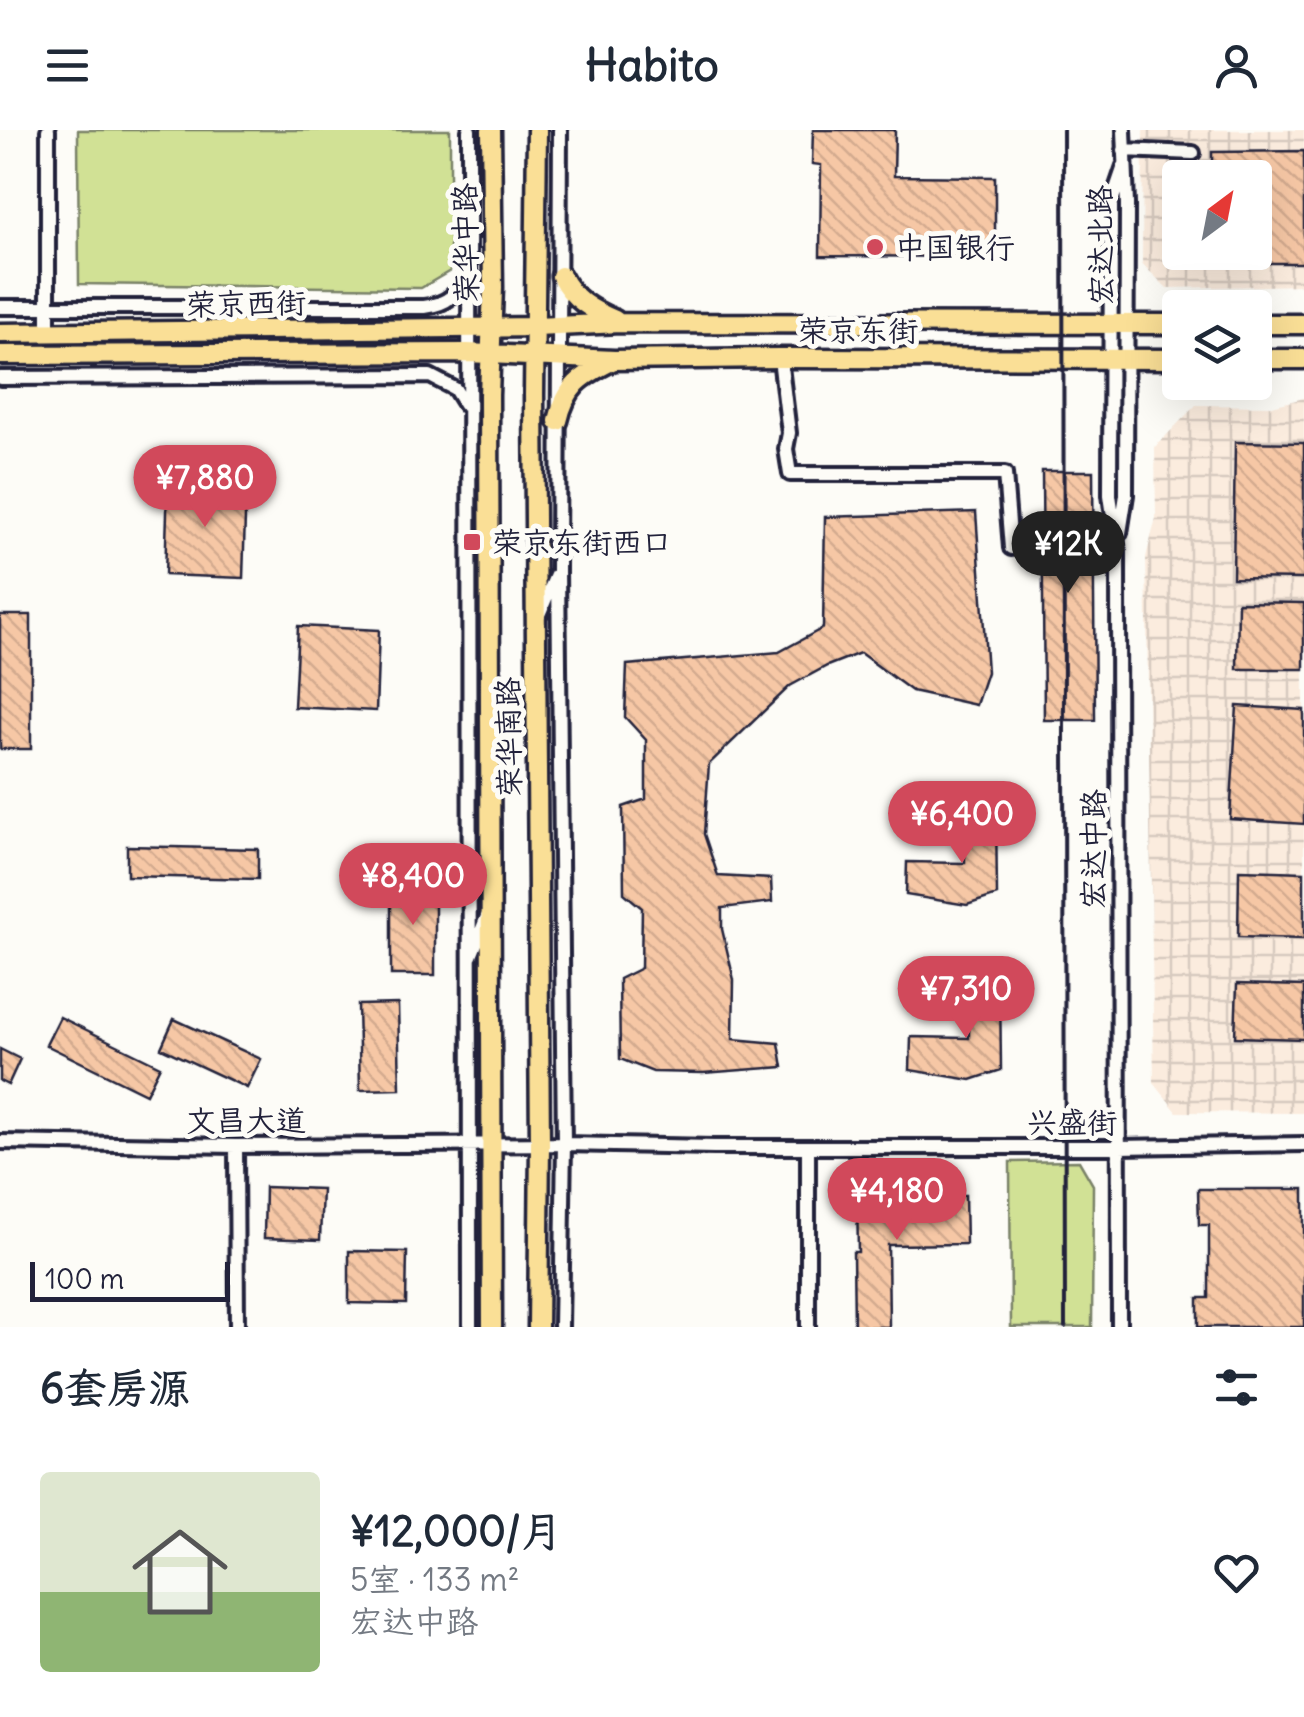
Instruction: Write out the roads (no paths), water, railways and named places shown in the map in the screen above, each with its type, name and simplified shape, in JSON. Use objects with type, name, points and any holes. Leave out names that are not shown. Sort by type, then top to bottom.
[{"type":"main road","name":"荣华中路","points":[[491,130],[491,354]]},
{"type":"main road","points":[[536,328],[537,130]]},
{"type":"main road","points":[[560,276],[576,298],[620,322]]},
{"type":"main road","name":"荣京东街","points":[[493,328],[620,322],[1162,324]]},
{"type":"main road","points":[[1272,324],[1304,324]]},
{"type":"main road","name":"荣京西街","points":[[0,333],[493,328]]},
{"type":"main road","name":"荣华南路","points":[[536,328],[538,1327]]},
{"type":"main road","name":"荣京西街","points":[[0,356],[468,352],[535,356]]},
{"type":"main road","name":"荣华南路","points":[[491,354],[492,1327]]},
{"type":"main road","name":"荣京东街","points":[[535,356],[614,360],[1162,359]]},
{"type":"main road","points":[[1272,359],[1304,359]]},
{"type":"main road","points":[[558,421],[573,386],[614,360]]},
{"type":"street","points":[[48,130],[48,332]]},
{"type":"street","points":[[560,130],[558,569],[564,1144],[561,1327]]},
{"type":"street","name":"宏达北路","points":[[1118,359],[1126,204],[1124,130]]},
{"type":"street","points":[[469,131],[470,1327]]},
{"type":"street","points":[[1124,158],[1193,153]]},
{"type":"street","points":[[0,307],[424,307],[448,300],[468,271]]},
{"type":"street","points":[[780,358],[790,474],[1004,474],[1012,548]]},
{"type":"street","name":"宏达中路","points":[[1118,359],[1110,495],[1118,551],[1119,1327]]},
{"type":"street","points":[[0,378],[430,376],[455,389],[468,411]]},
{"type":"street","points":[[535,624],[558,569]]},
{"type":"street","points":[[469,962],[491,907]]},
{"type":"street","name":"文昌大道","points":[[0,1142],[236,1146],[540,1144]]},
{"type":"street","name":"兴盛街","points":[[540,1144],[1304,1144]]},
{"type":"street","points":[[236,1146],[236,1327]]},
{"type":"street","points":[[808,1147],[808,1327]]},
{"type":"railway","points":[[1063,130],[1065,1327]]},
{"type":"place","name":"中国银行","points":[[875,247]]},
{"type":"place","name":"荣京东街西口","points":[[472,542]]}]
